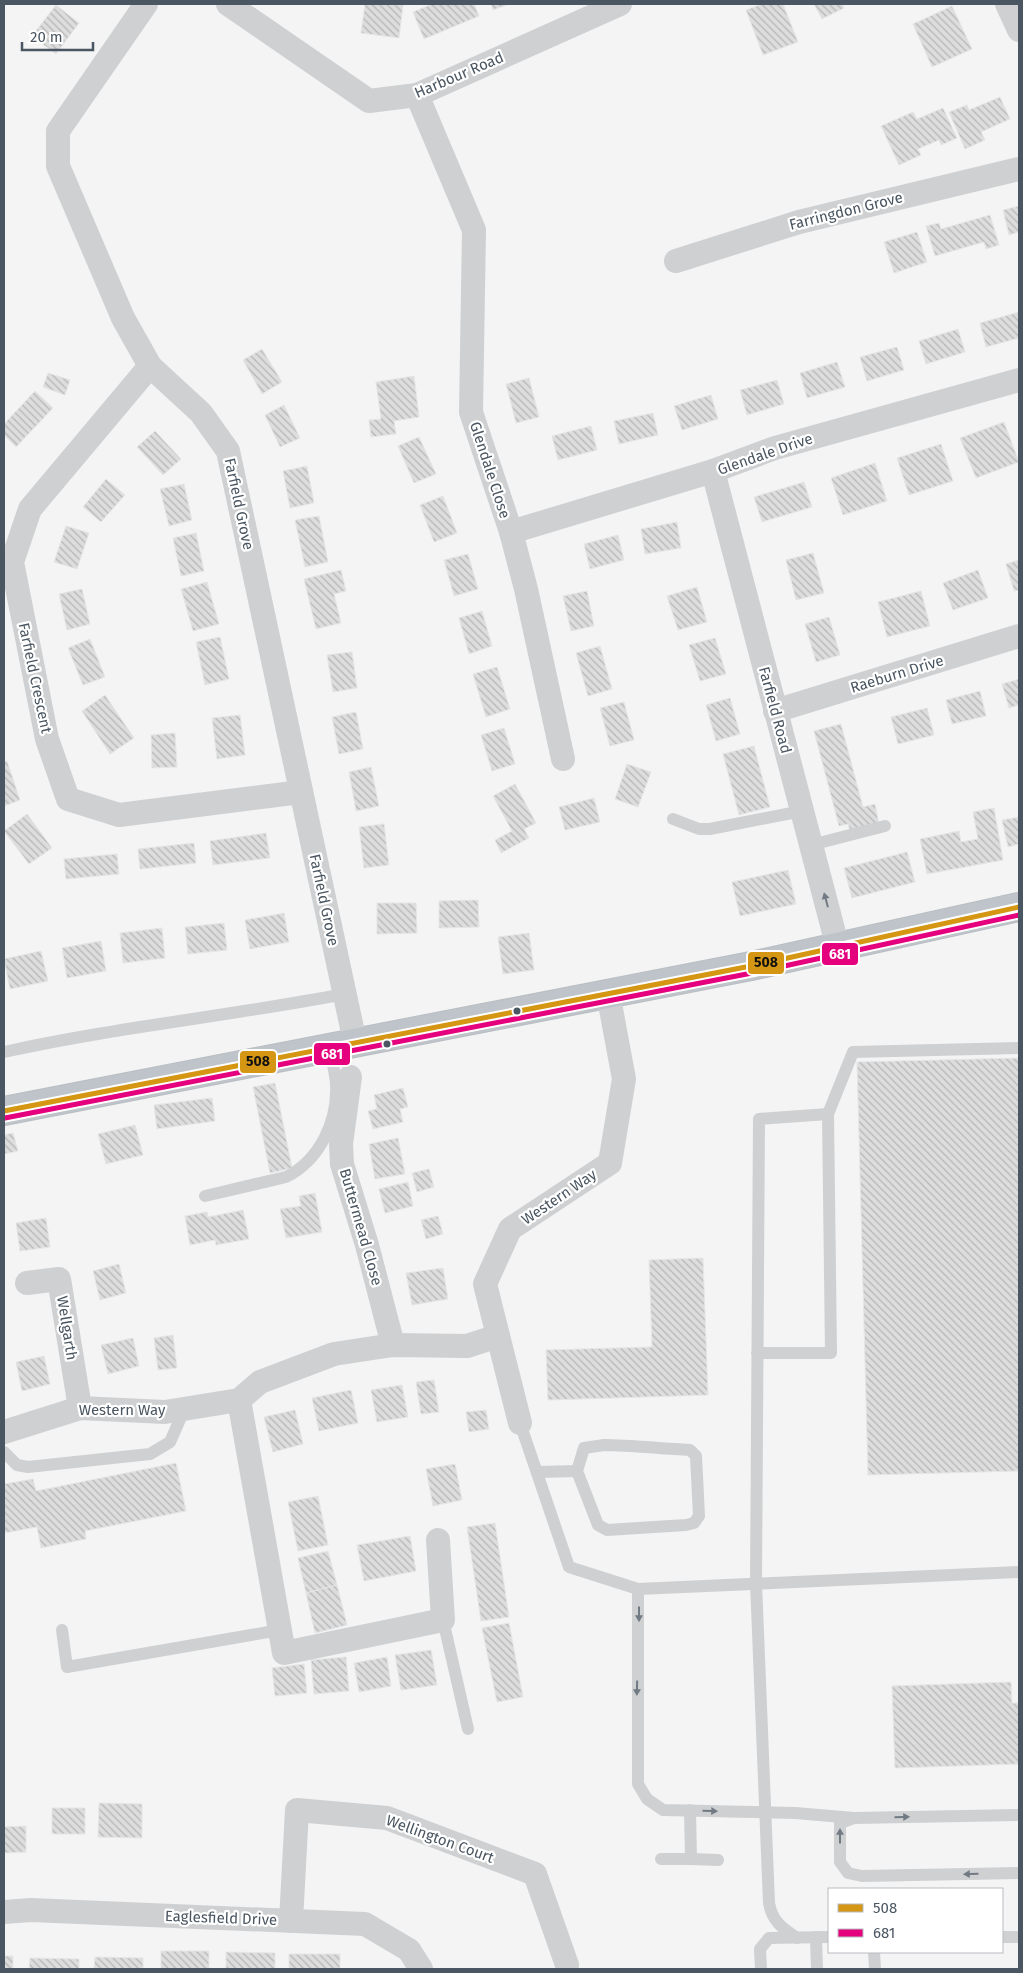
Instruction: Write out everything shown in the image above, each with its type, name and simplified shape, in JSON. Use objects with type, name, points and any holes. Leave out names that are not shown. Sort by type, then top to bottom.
[{"type":"highway","points":[[4,1111],[838,948],[1019,907]]},
{"type":"street","name":"Farfield Grove","points":[[146,4],[58,131],[58,166],[123,318],[150,366],[201,413],[228,451],[344,994],[342,1044]]},
{"type":"street","name":"Harbour Road","points":[[232,5],[369,101],[417,95],[620,4]]},
{"type":"street","points":[[1007,4],[1019,30]]},
{"type":"street","name":"Glendale Close","points":[[417,95],[474,230],[471,412],[511,532],[563,759]]},
{"type":"street","name":"Farringdon Grove","points":[[676,261],[799,222],[1019,169]]},
{"type":"street","name":"Farfield Crescent","points":[[150,366],[30,509],[12,562],[48,739],[68,799],[119,815],[301,792]]},
{"type":"street","name":"Glendale Drive","points":[[511,532],[713,471],[775,448],[1019,380]]},
{"type":"street","name":"Farfield Road","points":[[713,471],[838,948]]},
{"type":"street","name":"Raeburn Drive","points":[[775,711],[1019,636]]},
{"type":"street","name":"Western Way","points":[[520,1423],[485,1284],[510,1229],[610,1163],[624,1079],[608,993]]},
{"type":"street","name":"Buttermead Close","points":[[350,1077],[341,1144],[342,1164],[354,1208],[368,1245],[393,1346]]},
{"type":"street","name":"Wellgarth","points":[[27,1283],[59,1279],[80,1408]]},
{"type":"street","points":[[438,1540],[443,1620],[284,1653],[239,1400],[260,1382],[334,1354],[393,1346],[467,1346],[498,1336]]},
{"type":"street","name":"Western Way","points":[[4,1432],[80,1408],[165,1412],[239,1400]]},
{"type":"street","name":"Wellington Court","points":[[291,1920],[298,1810],[387,1818],[535,1874],[567,1965]]},
{"type":"street","name":"Eaglesfield Drive","points":[[4,1912],[31,1910],[365,1924],[410,1950],[421,1969]]},
{"type":"lane","points":[[672,819],[699,830],[802,811]]},
{"type":"lane","points":[[811,845],[886,826]]},
{"type":"lane","points":[[4,1052],[51,1042],[258,1011],[344,994]]},
{"type":"lane","points":[[205,1196],[286,1177],[296,1172],[311,1158],[327,1133],[334,1108],[342,1044]]},
{"type":"lane","points":[[757,1353],[831,1353],[828,1114],[853,1052],[1019,1048]]},
{"type":"lane","points":[[797,1938],[781,1928],[771,1915],[766,1812],[756,1583],[759,1119],[828,1114]]},
{"type":"lane","points":[[4,1452],[17,1465],[28,1467],[150,1454],[170,1442],[185,1408]]},
{"type":"lane","points":[[520,1423],[570,1567],[638,1589],[1019,1572]]},
{"type":"lane","points":[[636,1445],[658,1449],[690,1450],[696,1456],[699,1516],[694,1523],[686,1525],[606,1530],[598,1525],[577,1471],[584,1448],[636,1445]]},
{"type":"lane","points":[[536,1472],[577,1471]]},
{"type":"lane","points":[[638,1589],[638,1784],[647,1799],[663,1810],[766,1812],[854,1818],[1019,1815]]},
{"type":"lane","points":[[443,1620],[468,1729]]},
{"type":"lane","points":[[62,1630],[67,1667],[280,1630]]},
{"type":"lane","points":[[690,1810],[691,1859]]},
{"type":"lane","points":[[854,1818],[840,1823],[840,1862],[848,1873],[862,1876],[1019,1873]]},
{"type":"lane","points":[[661,1859],[718,1860]]},
{"type":"lane","points":[[761,1969],[760,1949],[769,1938],[828,1937]]},
{"type":"lane","points":[[1003,1937],[1019,1937]]},
{"type":"lane","points":[[816,1938],[817,1969]]},
{"type":"lane","points":[[874,1953],[874,1969]]},
{"type":"building","points":[[365,4],[403,5],[399,38],[361,33]]},
{"type":"building","points":[[432,4],[474,4],[479,16],[424,39],[413,12]]},
{"type":"building","points":[[491,4],[509,4],[493,10]]},
{"type":"building","points":[[762,4],[783,4],[798,42],[763,55],[746,10]]},
{"type":"building","points":[[814,4],[842,4],[844,8],[822,19]]},
{"type":"building","points":[[56,5],[79,23],[56,54],[32,36]]},
{"type":"building","points":[[952,6],[972,49],[932,67],[913,24]]},
{"type":"building","points":[[1000,97],[1010,119],[981,132],[985,140],[965,149],[949,112],[967,105],[969,110]]},
{"type":"building","points":[[943,108],[957,138],[941,145],[939,140],[918,149],[921,155],[899,165],[881,126],[913,112],[917,119]]},
{"type":"building","points":[[1019,206],[1019,232],[1009,235],[1003,210]]},
{"type":"building","points":[[990,215],[999,245],[986,249],[984,242],[935,256],[926,226],[939,223],[941,229]]},
{"type":"building","points":[[917,232],[927,262],[894,273],[884,242]]},
{"type":"building","points":[[1019,312],[1019,338],[986,347],[980,323]]},
{"type":"building","points":[[958,329],[965,352],[926,364],[919,341]]},
{"type":"building","points":[[897,347],[904,370],[867,381],[860,357]]},
{"type":"building","points":[[262,349],[282,382],[262,394],[243,360]]},
{"type":"building","points":[[837,362],[845,387],[807,398],[800,373]]},
{"type":"building","points":[[48,373],[70,380],[65,395],[43,387]]},
{"type":"building","points":[[414,376],[419,417],[394,421],[396,434],[371,437],[369,420],[381,419],[376,382]]},
{"type":"building","points":[[529,378],[539,417],[516,423],[506,384]]},
{"type":"building","points":[[777,380],[784,404],[747,415],[740,390]]},
{"type":"building","points":[[35,391],[53,408],[16,447],[4,435],[4,424]]},
{"type":"building","points":[[711,395],[718,419],[682,430],[674,406]]},
{"type":"building","points":[[284,405],[300,438],[280,447],[265,415]]},
{"type":"building","points":[[653,413],[658,435],[619,444],[614,421]]},
{"type":"building","points":[[1004,422],[1019,462],[976,478],[960,438]]},
{"type":"building","points":[[591,426],[597,450],[558,460],[552,436]]},
{"type":"building","points":[[155,431],[181,459],[163,475],[137,447]]},
{"type":"building","points":[[419,437],[436,474],[414,483],[398,446]]},
{"type":"building","points":[[941,444],[953,481],[909,495],[897,458]]},
{"type":"building","points":[[875,463],[887,501],[843,515],[831,478]]},
{"type":"building","points":[[307,466],[314,503],[290,508],[283,471]]},
{"type":"building","points":[[106,479],[125,495],[101,522],[83,507]]},
{"type":"building","points":[[804,482],[812,507],[762,522],[754,497]]},
{"type":"building","points":[[184,484],[192,520],[169,526],[160,489]]},
{"type":"building","points":[[443,496],[457,533],[434,542],[420,505]]},
{"type":"building","points":[[319,516],[328,562],[305,567],[295,520]]},
{"type":"building","points":[[677,522],[681,548],[645,554],[641,529]]},
{"type":"building","points":[[66,526],[89,533],[77,569],[54,562]]},
{"type":"building","points":[[196,533],[204,571],[181,576],[173,538]]},
{"type":"building","points":[[618,535],[624,560],[590,569],[584,544]]},
{"type":"building","points":[[813,553],[824,593],[796,600],[786,560]]},
{"type":"building","points":[[468,554],[478,589],[454,596],[444,560]]},
{"type":"building","points":[[1019,560],[1019,590],[1014,591],[1006,564]]},
{"type":"building","points":[[341,570],[346,591],[334,594],[341,623],[316,629],[304,579]]},
{"type":"building","points":[[978,570],[988,598],[953,610],[943,583]]},
{"type":"building","points":[[207,582],[219,624],[193,631],[181,589]]},
{"type":"building","points":[[697,587],[707,622],[678,630],[667,596]]},
{"type":"building","points":[[82,589],[90,624],[67,630],[59,594]]},
{"type":"building","points":[[587,591],[594,626],[571,631],[563,596]]},
{"type":"building","points":[[921,591],[930,626],[887,637],[878,602]]},
{"type":"building","points":[[482,611],[492,646],[469,654],[459,618]]},
{"type":"building","points":[[829,617],[840,655],[816,662],[805,624]]},
{"type":"building","points":[[220,637],[229,679],[205,685],[196,642]]},
{"type":"building","points":[[715,638],[726,674],[700,681],[689,645]]},
{"type":"building","points":[[90,639],[105,677],[83,685],[68,648]]},
{"type":"building","points":[[600,646],[612,689],[588,696],[576,653]]},
{"type":"building","points":[[352,652],[357,688],[333,692],[327,655]]},
{"type":"building","points":[[497,667],[510,709],[486,717],[473,674]]},
{"type":"building","points":[[1019,679],[1019,705],[1009,708],[1002,684]]},
{"type":"building","points":[[980,691],[986,716],[952,724],[946,700]]},
{"type":"building","points":[[105,695],[134,738],[110,754],[82,711]]},
{"type":"building","points":[[730,698],[740,734],[716,741],[706,705]]},
{"type":"building","points":[[624,702],[634,740],[610,746],[600,708]]},
{"type":"building","points":[[927,708],[934,735],[898,744],[891,717]]},
{"type":"building","points":[[356,712],[363,749],[339,754],[332,717]]},
{"type":"building","points":[[240,715],[245,755],[217,759],[212,718]]},
{"type":"building","points":[[841,724],[863,807],[875,804],[879,824],[850,831],[848,824],[839,826],[814,731]]},
{"type":"building","points":[[504,728],[515,764],[492,771],[481,735]]},
{"type":"building","points":[[175,733],[177,767],[152,768],[151,735]]},
{"type":"building","points":[[754,746],[770,807],[739,815],[723,754]]},
{"type":"building","points":[[7,761],[20,800],[4,806],[4,762]]},
{"type":"building","points":[[627,764],[651,772],[638,807],[615,799]]},
{"type":"building","points":[[371,767],[379,806],[356,811],[349,772]]},
{"type":"building","points":[[515,784],[536,823],[524,829],[529,838],[501,853],[495,840],[512,831],[493,796]]},
{"type":"building","points":[[594,798],[600,822],[565,830],[559,807]]},
{"type":"building","points":[[994,808],[1003,860],[927,874],[920,839],[959,831],[961,842],[978,839],[973,812]]},
{"type":"building","points":[[27,814],[52,848],[29,864],[4,831]]},
{"type":"building","points":[[1019,817],[1019,844],[1008,847],[1002,820]]},
{"type":"building","points":[[384,824],[389,865],[364,868],[359,827]]},
{"type":"building","points":[[266,833],[270,858],[213,865],[210,841]]},
{"type":"building","points":[[194,843],[196,863],[140,869],[138,849]]},
{"type":"building","points":[[907,852],[915,882],[852,898],[844,868]]},
{"type":"building","points":[[117,854],[119,874],[66,879],[64,859]]},
{"type":"building","points":[[788,870],[796,904],[740,916],[732,882]]},
{"type":"building","points":[[478,900],[479,927],[439,928],[439,901]]},
{"type":"building","points":[[377,903],[416,903],[417,933],[377,934]]},
{"type":"building","points":[[284,913],[289,942],[250,949],[245,920]]},
{"type":"building","points":[[224,923],[227,950],[188,954],[185,927]]},
{"type":"building","points":[[162,928],[165,958],[123,963],[120,933]]},
{"type":"building","points":[[529,933],[534,970],[503,974],[498,937]]},
{"type":"building","points":[[101,941],[106,971],[67,978],[62,948]]},
{"type":"building","points":[[41,951],[48,981],[10,989],[4,959]]},
{"type":"building","points":[[1019,1058],[1019,1471],[868,1475],[857,1062]]},
{"type":"building","points":[[275,1083],[292,1168],[270,1173],[253,1087]]},
{"type":"building","points":[[403,1088],[408,1107],[400,1109],[403,1122],[373,1129],[368,1111],[377,1109],[374,1095]]},
{"type":"building","points":[[212,1098],[215,1121],[157,1129],[154,1105]]},
{"type":"building","points":[[135,1125],[143,1155],[106,1164],[98,1134]]},
{"type":"building","points":[[13,1133],[18,1151],[4,1154],[4,1135]]},
{"type":"building","points":[[398,1138],[405,1174],[375,1179],[369,1144]]},
{"type":"building","points":[[429,1169],[434,1187],[417,1192],[412,1173]]},
{"type":"building","points":[[408,1182],[413,1206],[385,1213],[379,1189]]},
{"type":"building","points":[[315,1193],[322,1232],[286,1238],[280,1209],[301,1206],[299,1196]]},
{"type":"building","points":[[243,1210],[249,1239],[216,1245],[215,1240],[190,1245],[185,1216],[207,1212],[208,1217]]},
{"type":"building","points":[[438,1216],[443,1234],[426,1239],[421,1220]]},
{"type":"building","points":[[46,1218],[50,1247],[20,1251],[16,1223]]},
{"type":"building","points":[[703,1258],[708,1395],[548,1400],[546,1350],[652,1347],[649,1260]]},
{"type":"building","points":[[119,1264],[126,1293],[100,1300],[93,1271]]},
{"type":"building","points":[[443,1268],[448,1299],[412,1305],[406,1273]]},
{"type":"building","points":[[173,1335],[177,1368],[158,1370],[154,1338]]},
{"type":"building","points":[[133,1338],[139,1366],[108,1374],[101,1345]]},
{"type":"building","points":[[44,1356],[50,1384],[22,1391],[16,1362]]},
{"type":"building","points":[[434,1380],[439,1412],[421,1414],[416,1382]]},
{"type":"building","points":[[402,1385],[408,1417],[377,1422],[371,1390]]},
{"type":"building","points":[[351,1390],[358,1423],[319,1431],[312,1398]]},
{"type":"building","points":[[295,1410],[303,1444],[273,1452],[264,1417]]},
{"type":"building","points":[[486,1410],[489,1429],[469,1432],[466,1412]]},
{"type":"building","points":[[176,1463],[186,1511],[85,1531],[86,1539],[41,1548],[37,1527],[4,1533],[4,1484],[33,1479],[36,1491]]},
{"type":"building","points":[[455,1464],[462,1500],[433,1506],[426,1469]]},
{"type":"building","points":[[318,1496],[328,1545],[298,1551],[288,1502]]},
{"type":"building","points":[[495,1523],[509,1617],[481,1621],[467,1527]]},
{"type":"building","points":[[410,1536],[416,1571],[364,1581],[357,1545]]},
{"type":"building","points":[[328,1551],[337,1585],[306,1593],[298,1558]]},
{"type":"building","points":[[337,1585],[347,1625],[315,1633],[306,1593]]},
{"type":"building","points":[[509,1623],[523,1697],[497,1702],[482,1628]]},
{"type":"building","points":[[431,1650],[437,1685],[401,1690],[395,1655]]},
{"type":"building","points":[[346,1657],[349,1691],[314,1694],[311,1660]]},
{"type":"building","points":[[387,1657],[391,1686],[359,1692],[354,1663]]},
{"type":"building","points":[[304,1664],[307,1693],[275,1696],[272,1668]]},
{"type":"building","points":[[1011,1682],[1012,1703],[1019,1703],[1019,1764],[895,1768],[892,1686]]},
{"type":"building","points":[[99,1803],[142,1804],[142,1838],[98,1837]]},
{"type":"building","points":[[52,1808],[85,1808],[85,1834],[52,1834]]},
{"type":"building","points":[[26,1826],[26,1852],[4,1853],[4,1827]]},
{"type":"building","points":[[161,1951],[209,1951],[209,1969],[161,1969]]},
{"type":"building","points":[[226,1952],[275,1953],[275,1969],[226,1969]]},
{"type":"building","points":[[289,1954],[340,1954],[340,1969],[289,1969]]},
{"type":"building","points":[[4,1956],[13,1956],[13,1969],[4,1969]]},
{"type":"building","points":[[95,1957],[143,1958],[143,1969],[94,1969]]},
{"type":"building","points":[[30,1958],[79,1959],[79,1969],[29,1969]]},
{"type":"transit line","name":"508","points":[[4,1111],[751,966],[1019,907]]},
{"type":"transit line","name":"681","points":[[5,1118],[752,973],[1019,915]]}]
